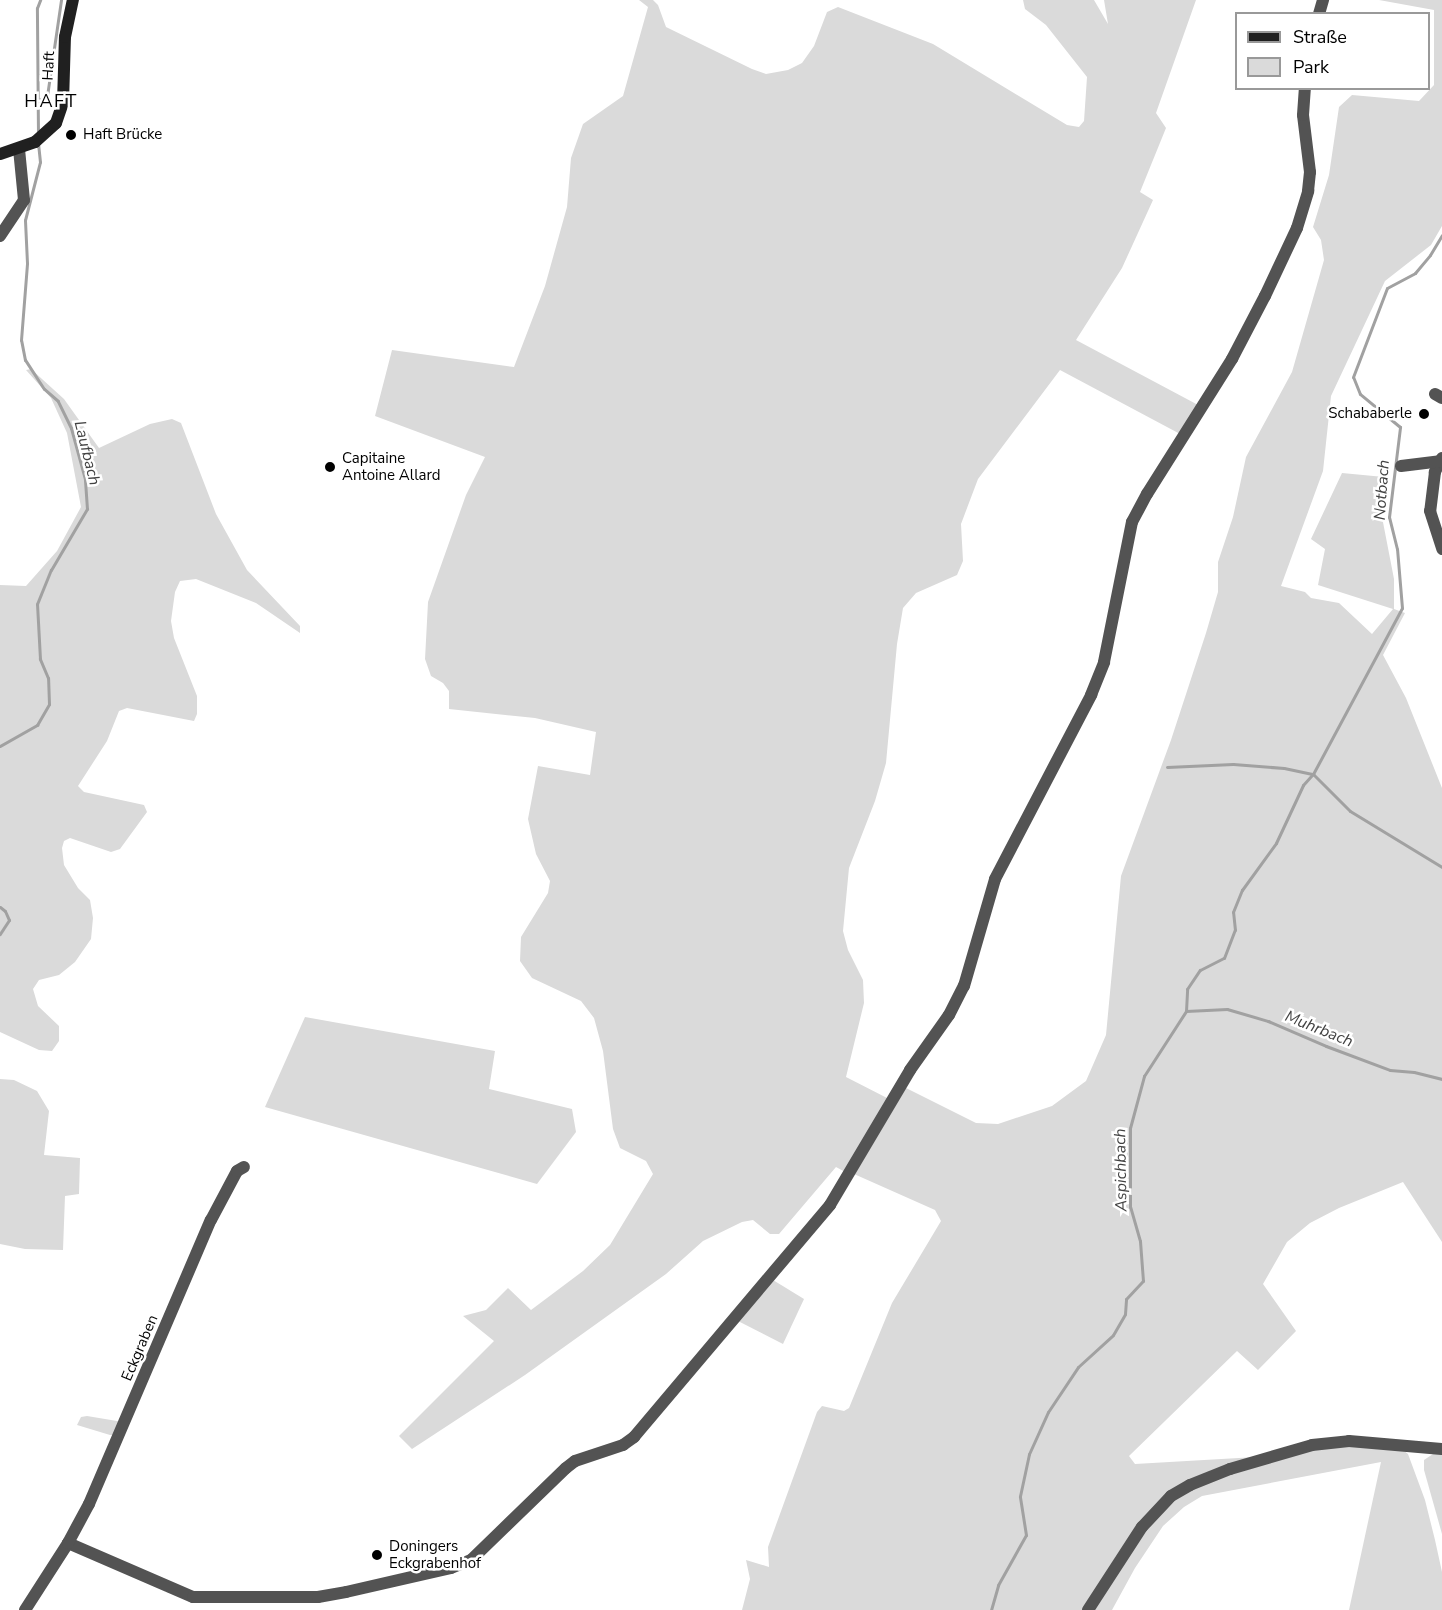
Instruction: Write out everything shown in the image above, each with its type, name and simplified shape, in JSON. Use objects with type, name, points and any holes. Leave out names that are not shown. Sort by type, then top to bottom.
[{"type":"main road","name":"Haft","points":[[0,154],[35,142],[56,123],[63,103],[65,37],[73,0]]},
{"type":"street","points":[[68,1543],[193,1597],[318,1597],[346,1592],[451,1568],[471,1560],[575,1461],[623,1445],[634,1437],[830,1205],[910,1070],[949,1015],[964,986],[995,879],[1091,695],[1104,662],[1132,522],[1147,494],[1232,359],[1266,296],[1297,228],[1308,191],[1310,172],[1303,116],[1305,90]]},
{"type":"street","points":[[0,236],[24,200],[19,149]]},
{"type":"street","points":[[1401,466],[1441,459],[1431,493],[1430,511],[1442,549]]},
{"type":"street","name":"Eckgraben","points":[[25,1610],[68,1543],[115,1447],[211,1220],[237,1171],[244,1167]]},
{"type":"street","points":[[1088,1610],[1142,1527],[1171,1496],[1190,1485],[1230,1469],[1312,1446],[1349,1441],[1442,1449]]},
{"type":"green space","points":[[639,0],[653,0],[658,5],[666,27],[766,74],[788,70],[802,63],[814,46],[827,12],[838,7],[933,44],[1067,125],[1079,127],[1084,121],[1087,77],[1046,25],[1025,9],[1023,0],[1094,0],[1108,24],[1104,0],[1196,0],[1156,113],[1166,128],[1140,192],[1153,200],[1122,268],[1076,340],[1200,406],[1182,435],[1060,370],[978,479],[961,524],[963,561],[957,575],[916,593],[903,608],[897,644],[886,763],[875,801],[849,868],[843,931],[848,950],[863,980],[864,1003],[846,1077],[889,1099],[847,1173],[836,1167],[779,1234],[770,1234],[753,1220],[742,1222],[703,1241],[666,1274],[525,1375],[412,1449],[399,1436],[494,1341],[463,1316],[486,1310],[508,1288],[531,1310],[583,1271],[610,1245],[653,1174],[646,1161],[620,1148],[613,1129],[603,1051],[594,1018],[581,1001],[532,978],[520,961],[521,937],[548,893],[550,881],[536,854],[528,819],[538,766],[590,775],[596,732],[535,718],[449,709],[449,691],[443,683],[431,676],[425,659],[428,602],[466,495],[485,457],[375,416],[392,350],[514,367],[545,286],[567,207],[571,158],[583,124],[623,96],[648,7]]},
{"type":"green space","points":[[1379,0],[1442,0],[1442,226],[1431,245],[1385,281],[1331,396],[1323,471],[1281,586],[1305,592],[1311,598],[1339,603],[1372,634],[1393,609],[1318,585],[1325,549],[1311,539],[1342,473],[1384,477],[1382,517],[1394,579],[1394,609],[1405,613],[1383,655],[1406,698],[1442,788],[1442,1242],[1403,1182],[1339,1208],[1310,1223],[1287,1242],[1263,1284],[1296,1331],[1258,1370],[1237,1351],[1129,1456],[1135,1464],[1256,1457],[1210,1471],[1138,1525],[1116,1556],[1084,1610],[742,1610],[750,1579],[746,1560],[769,1567],[768,1547],[817,1412],[822,1406],[844,1411],[849,1408],[892,1303],[941,1221],[935,1210],[854,1174],[902,1086],[976,1123],[998,1124],[1052,1106],[1086,1081],[1106,1035],[1121,876],[1171,740],[1206,633],[1218,592],[1218,562],[1233,517],[1246,457],[1292,372],[1324,260],[1321,240],[1313,227],[1329,175],[1339,107],[1352,95],[1419,101],[1430,90],[1434,85],[1434,10]]},
{"type":"green space","points":[[31,369],[64,399],[99,448],[150,424],[172,419],[181,423],[216,514],[247,570],[300,626],[300,633],[256,603],[196,579],[180,581],[175,592],[171,621],[174,638],[197,696],[197,714],[194,721],[127,708],[119,711],[107,741],[78,786],[84,792],[144,805],[147,812],[120,849],[111,852],[70,838],[64,841],[62,848],[64,865],[78,888],[90,900],[93,918],[91,939],[75,962],[59,975],[39,980],[33,989],[38,1006],[59,1026],[59,1041],[52,1051],[39,1050],[0,1032],[0,585],[26,586],[57,551],[81,507],[67,433],[51,398],[26,370]]},
{"type":"green space","points":[[305,1017],[495,1051],[489,1089],[572,1109],[576,1132],[537,1184],[265,1107]]},
{"type":"green space","points":[[0,1079],[14,1080],[37,1091],[49,1111],[44,1155],[80,1158],[79,1194],[65,1196],[63,1250],[25,1249],[0,1244]]},
{"type":"green space","points":[[773,1280],[804,1299],[783,1344],[736,1320]]},
{"type":"green space","points":[[81,1417],[123,1422],[113,1435],[110,1435],[77,1425]]},
{"type":"green space","points":[[1344,1446],[1403,1450],[1408,1454],[1425,1500],[1442,1572],[1442,1610],[1349,1610],[1381,1462],[1202,1496],[1184,1507],[1163,1526],[1135,1568],[1112,1610],[1092,1610],[1110,1579],[1157,1517],[1195,1487],[1224,1476],[1314,1450]]},
{"type":"green space","points":[[1433,1454],[1442,1454],[1442,1534],[1424,1470],[1424,1460]]},
{"type":"waterway","name":"Laufbach","points":[[38,134],[37,8],[40,0]]},
{"type":"waterway","points":[[35,102],[47,96],[61,0]]},
{"type":"waterway","name":"Laufbach","points":[[0,746],[37,725],[49,704],[48,678],[40,659],[37,604],[51,570],[87,509],[85,479],[71,428],[58,401],[44,389],[25,360],[21,340],[27,263],[25,220],[40,162],[38,143]]},
{"type":"waterway","name":"Aspichbach","points":[[991,1610],[998,1585],[1026,1535],[1020,1496],[1029,1454],[1048,1412],[1078,1367],[1113,1335],[1125,1314],[1126,1299],[1143,1281],[1140,1241],[1130,1207],[1130,1128],[1144,1076],[1186,1011],[1187,989],[1200,970],[1224,958],[1235,930],[1233,912],[1242,890],[1276,843],[1303,785],[1313,774],[1402,608],[1397,549],[1389,517],[1400,427],[1360,394],[1353,377],[1387,288],[1415,273],[1430,255],[1442,235]]},
{"type":"waterway","points":[[1167,767],[1233,764],[1284,768],[1313,774]]},
{"type":"waterway","name":"Muhrbach","points":[[1313,774],[1350,811],[1442,867]]},
{"type":"waterway","name":"Laufbach","points":[[0,907],[5,911],[9,920],[0,934]]},
{"type":"waterway","name":"Muhrbach","points":[[1186,1011],[1227,1009],[1268,1021],[1390,1070],[1414,1072],[1442,1079]]},
{"type":"place","name":"Haft Brücke","points":[[71,135]]},
{"type":"place","name":"Schababerle","points":[[1424,414]]},
{"type":"place","name":"Capitaine Antoine Allard","points":[[330,467]]},
{"type":"place","name":"Doningers Eckgrabenhof","points":[[377,1555]]},
{"type":"district","name":"HAFT","points":[[51,101]]},
{"type":"water label","name":"Notbach","points":[[1382,490]]}]
